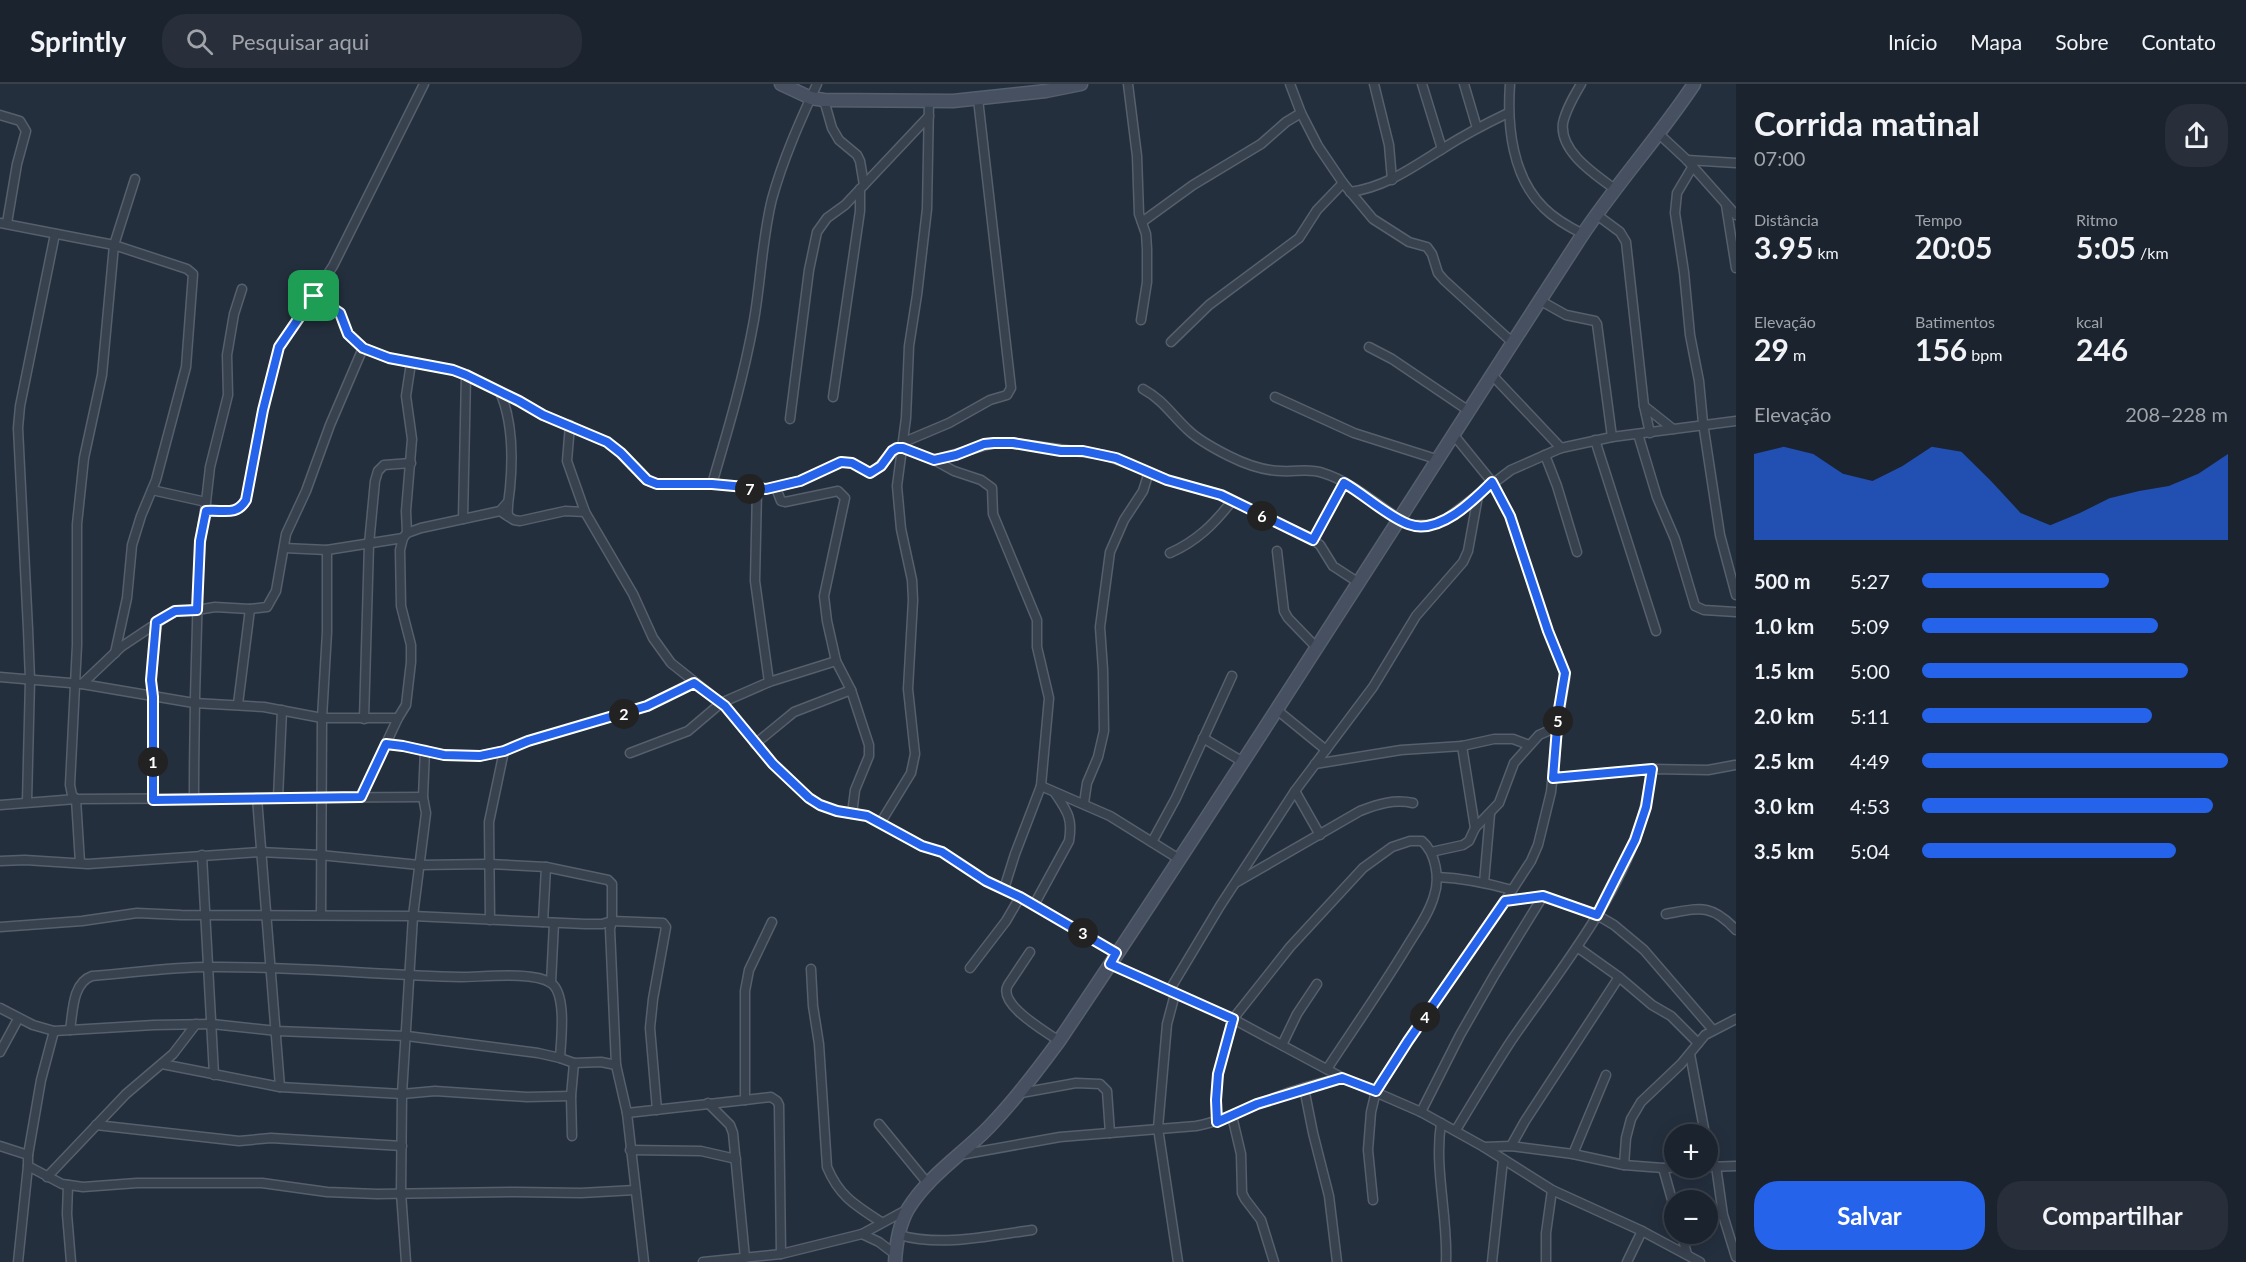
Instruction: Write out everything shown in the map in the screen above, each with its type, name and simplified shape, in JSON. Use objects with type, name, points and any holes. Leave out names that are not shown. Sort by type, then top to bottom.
[{"type":"street","points":[[152,490],[230,512],[237,510],[246,500],[263,410],[279,347],[333,266],[424,84]]},
{"type":"street","points":[[781,84],[811,98],[825,100],[929,101],[978,99],[1081,84]]},
{"type":"street","points":[[712,484],[732,416],[747,351],[773,198],[791,141],[817,84]]},
{"type":"street","points":[[1128,84],[1137,156],[1139,214],[1143,222],[1146,242],[1147,282],[1141,320]]},
{"type":"street","points":[[1290,84],[1301,113],[1318,146],[1343,183],[1373,219],[1409,242],[1427,247],[1432,254],[1438,273],[1444,280],[1513,343]]},
{"type":"street","points":[[1374,84],[1389,145],[1392,180]]},
{"type":"street","points":[[1422,84],[1442,149]]},
{"type":"street","points":[[1464,84],[1477,128]]},
{"type":"street","points":[[1510,84],[1508,113],[1514,148],[1532,194],[1563,224],[1583,234]]},
{"type":"street","points":[[1581,84],[1565,117],[1563,133],[1571,149],[1587,167],[1616,190]]},
{"type":"street","points":[[895,1258],[899,1235],[908,1209],[928,1185],[1021,1093],[1059,1041],[1277,710],[1436,459],[1493,376],[1583,234],[1694,84]]},
{"type":"street","points":[[314,296],[340,313],[348,334],[363,348],[389,358],[453,370],[466,375],[543,415],[570,425],[614,447],[647,480],[657,484],[712,484],[757,490],[776,488],[800,481],[841,462],[852,463],[870,473],[881,466],[892,451],[990,400],[1007,394],[1011,388],[978,99]]},
{"type":"street","points":[[825,100],[832,128],[838,140],[857,155],[860,161],[862,187],[833,397]]},
{"type":"street","points":[[881,822],[911,773],[915,754],[908,689],[912,580],[901,529],[897,486],[907,406],[909,346],[927,209],[929,101]]},
{"type":"street","points":[[1143,222],[1193,185],[1261,144],[1286,122],[1301,113]]},
{"type":"street","points":[[1350,192],[1365,190],[1392,180],[1477,128],[1508,113]]},
{"type":"street","points":[[0,115],[20,121],[26,131],[3,223],[114,245],[187,269],[193,274],[186,367],[164,452],[132,545],[127,598],[115,653]]},
{"type":"street","points":[[790,419],[808,270],[817,232],[827,218],[845,205],[929,116]]},
{"type":"street","points":[[1659,134],[1690,163],[1736,215]]},
{"type":"street","points":[[1690,163],[1736,163]]},
{"type":"street","points":[[1690,163],[1677,193],[1675,213],[1689,325],[1699,381],[1702,423],[1720,535],[1736,595]]},
{"type":"street","points":[[80,863],[76,799],[72,795],[70,785],[78,684],[76,524],[84,458],[102,375],[114,245],[135,179]]},
{"type":"street","points":[[1171,342],[1209,305],[1291,245],[1305,231],[1317,210],[1343,183]]},
{"type":"street","points":[[1725,205],[1736,268]]},
{"type":"street","points":[[1597,215],[1620,232],[1626,242],[1644,406],[1650,433]]},
{"type":"street","points":[[27,802],[30,680],[18,428],[20,406],[55,234]]},
{"type":"street","points":[[194,799],[194,703],[200,541],[210,467],[227,402],[227,355],[234,314],[242,289]]},
{"type":"street","points":[[1541,301],[1566,315],[1595,321],[1597,324],[1611,437]]},
{"type":"street","points":[[1369,347],[1401,364],[1468,411]]},
{"type":"street","points":[[78,684],[156,622],[175,611],[230,606],[264,609],[270,605],[276,591],[286,534],[306,491],[330,425],[363,348]]},
{"type":"street","points":[[361,797],[406,705],[411,662],[411,645],[401,606],[400,550],[405,536],[411,463],[411,423],[406,396],[411,363]]},
{"type":"street","points":[[463,519],[466,375]]},
{"type":"street","points":[[1493,376],[1561,448]]},
{"type":"street","points":[[1143,388],[1166,405],[1181,424],[1197,437],[1230,456],[1262,469],[1322,472],[1344,483],[1409,525],[1431,525],[1446,519],[1478,496],[1492,482],[1511,470],[1561,448],[1611,437],[1736,420]]},
{"type":"street","points":[[500,392],[511,425],[510,489],[504,513]]},
{"type":"street","points":[[1275,397],[1354,433],[1436,459]]},
{"type":"street","points":[[1644,406],[1673,429]]},
{"type":"street","points":[[570,425],[567,461],[585,513],[633,594],[662,652],[694,683],[721,703],[755,744],[809,798],[828,808],[867,816],[922,846],[955,859],[973,873],[1034,905],[1113,958],[1172,993],[1233,1019],[1342,1078],[1376,1091],[1456,1130],[1552,1191],[1642,1231],[1700,1262]]},
{"type":"street","points":[[1373,1200],[1368,1149],[1371,1112],[1376,1091],[1531,861],[1538,845],[1553,778],[1557,727],[1565,673],[1548,631],[1510,516],[1492,482],[1453,434]]},
{"type":"street","points":[[1638,434],[1657,497],[1675,539],[1695,606],[1704,610],[1736,612]]},
{"type":"street","points":[[1595,440],[1656,631]]},
{"type":"street","points":[[934,460],[956,455],[984,444],[1013,443],[1104,455],[1167,480],[1221,495],[1313,540],[1320,545],[1333,566],[1359,583]]},
{"type":"street","points":[[903,445],[954,471],[981,480],[992,488],[993,514],[1036,620],[1037,647],[1049,698],[1041,786],[1004,889]]},
{"type":"street","points":[[1545,455],[1577,552]]},
{"type":"street","points":[[364,718],[369,544],[375,481],[378,471],[384,465],[411,463]]},
{"type":"street","points":[[1084,803],[1104,731],[1100,627],[1110,552],[1124,520],[1143,491],[1149,472]]},
{"type":"street","points":[[1313,540],[1344,483]]},
{"type":"street","points":[[776,488],[781,501],[785,502],[838,491],[845,498],[824,596],[836,661],[851,690],[869,745],[869,756],[855,790],[852,814]]},
{"type":"street","points":[[757,490],[755,581],[769,682]]},
{"type":"street","points":[[1178,1262],[1158,1128],[1172,993],[1236,882],[1295,791],[1373,687],[1416,616],[1463,562],[1468,551],[1478,496]]},
{"type":"street","points":[[1170,553],[1195,540],[1208,529],[1232,501]]},
{"type":"street","points":[[284,549],[327,550],[369,544],[463,519],[504,513],[520,521],[555,513],[585,513]]},
{"type":"street","points":[[321,915],[322,718],[327,632],[327,550]]},
{"type":"street","points":[[1277,551],[1284,611],[1317,648]]},
{"type":"street","points":[[238,704],[250,609]]},
{"type":"street","points":[[153,800],[151,680],[156,622]]},
{"type":"street","points":[[630,753],[688,732],[721,703],[769,682],[836,661]]},
{"type":"street","points":[[1152,842],[1176,798],[1232,676]]},
{"type":"street","points":[[0,677],[78,684],[194,703],[238,704],[322,718],[398,718]]},
{"type":"street","points":[[386,744],[462,757],[480,756],[504,751],[528,741],[647,706],[694,683]]},
{"type":"street","points":[[755,744],[794,712],[851,690]]},
{"type":"street","points":[[278,798],[282,710]]},
{"type":"street","points":[[1277,710],[1326,750]]},
{"type":"street","points":[[1431,852],[1466,844],[1475,828],[1499,803],[1514,763],[1539,735],[1557,727]]},
{"type":"street","points":[[1203,738],[1243,762]]},
{"type":"street","points":[[1315,765],[1401,750],[1462,746],[1494,738],[1529,745]]},
{"type":"street","points":[[1462,746],[1475,828]]},
{"type":"street","points":[[406,1262],[401,1192],[402,1094],[413,916],[426,813],[423,797],[425,750]]},
{"type":"street","points":[[490,920],[490,815],[504,751]]},
{"type":"street","points":[[1553,778],[1652,769],[1708,770],[1735,765]]},
{"type":"street","points":[[1456,1130],[1490,1073],[1597,915],[1635,840],[1646,807],[1652,769]]},
{"type":"street","points":[[1041,786],[1110,816],[1179,859]]},
{"type":"street","points":[[1295,791],[1320,835]]},
{"type":"street","points":[[1034,905],[1066,847],[1070,835],[1070,816],[1054,792]]},
{"type":"street","points":[[0,805],[76,799],[423,797]]},
{"type":"street","points":[[257,798],[280,1087]]},
{"type":"street","points":[[1236,882],[1360,811],[1377,804],[1398,801],[1413,803]]},
{"type":"street","points":[[1484,883],[1490,814]]},
{"type":"street","points":[[1217,1122],[1218,1074],[1233,1019],[1290,947],[1363,868],[1392,848],[1410,841],[1422,841],[1431,852],[1437,877],[1434,897],[1426,914],[1358,1024],[1327,1070]]},
{"type":"street","points":[[0,861],[80,863],[260,852],[320,855],[419,865],[489,864],[546,867],[608,880],[612,884],[610,933],[615,1065],[627,1113],[644,1262]]},
{"type":"street","points":[[202,855],[214,1075]]},
{"type":"street","points":[[543,922],[546,867]]},
{"type":"street","points":[[1437,877],[1454,877],[1512,890]]},
{"type":"street","points":[[1420,1112],[1494,974],[1543,896]]},
{"type":"street","points":[[1505,901],[1543,896],[1597,915],[1614,925],[1644,950],[1713,1030]]},
{"type":"street","points":[[969,968],[1006,921],[1020,897]]},
{"type":"street","points":[[1666,914],[1704,908],[1715,912],[1736,930]]},
{"type":"street","points":[[0,927],[82,921],[137,913],[413,916],[554,923],[602,924],[612,921],[663,923],[666,927],[650,1028],[657,1110]]},
{"type":"street","points":[[745,1100],[745,991],[749,970],[772,922]]},
{"type":"street","points":[[554,923],[551,983],[560,998],[560,1058]]},
{"type":"street","points":[[1577,947],[1619,977],[1652,1005],[1676,1020],[1698,1043]]},
{"type":"street","points":[[1030,952],[1005,990],[1006,996],[1017,1010],[1059,1041]]},
{"type":"street","points":[[70,1030],[78,990],[86,978],[92,976],[208,967],[410,973],[460,977],[516,976],[551,983]]},
{"type":"street","points":[[812,969],[826,1167],[833,1184],[842,1196],[881,1222]]},
{"type":"street","points":[[1511,1146],[1619,977]]},
{"type":"street","points":[[1282,1045],[1297,1014],[1317,984]]},
{"type":"street","points":[[0,1008],[18,1019],[54,1031],[212,1024],[277,1031],[407,1036],[560,1058],[574,1064],[601,1062],[615,1065]]},
{"type":"street","points":[[0,1052],[18,1019]]},
{"type":"street","points":[[1624,1165],[1626,1138],[1631,1119],[1641,1102],[1690,1054],[1698,1043],[1713,1030],[1736,1019]]},
{"type":"street","points":[[47,1178],[126,1094],[181,1046],[196,1024]]},
{"type":"street","points":[[18,1262],[28,1155],[41,1080],[54,1031]]},
{"type":"street","points":[[1690,1054],[1703,1124]]},
{"type":"street","points":[[162,1064],[280,1087],[402,1094],[435,1091],[527,1097],[571,1096]]},
{"type":"street","points":[[572,1136],[571,1096],[574,1064]]},
{"type":"street","points":[[1573,1154],[1606,1075]]},
{"type":"street","points":[[957,1156],[1060,1137],[1196,1126],[1217,1122],[1257,1104],[1342,1078]]},
{"type":"street","points":[[1021,1093],[1076,1083],[1100,1083],[1107,1090],[1110,1133]]},
{"type":"street","points":[[1304,1088],[1329,1196],[1337,1262]]},
{"type":"street","points":[[627,1113],[771,1097],[777,1101],[779,1106],[781,1254]]},
{"type":"street","points":[[708,1103],[730,1125],[734,1133],[745,1258]]},
{"type":"street","points":[[1232,1116],[1241,1154],[1242,1193],[1261,1220],[1274,1262]]},
{"type":"street","points":[[1441,1123],[1437,1162],[1446,1221],[1446,1262]]},
{"type":"street","points":[[879,1124],[928,1185]]},
{"type":"street","points":[[96,1125],[239,1141],[271,1138],[402,1146]]},
{"type":"street","points":[[0,1146],[28,1155]]},
{"type":"street","points":[[1484,1147],[1511,1146],[1573,1154],[1624,1165],[1664,1168]]},
{"type":"street","points":[[630,1150],[701,1151],[736,1159]]},
{"type":"street","points":[[1492,1262],[1503,1160]]},
{"type":"street","points":[[28,1166],[47,1178],[83,1187],[136,1183],[262,1184],[327,1192],[377,1194],[401,1192],[581,1193],[635,1190]]},
{"type":"street","points":[[1718,1166],[1736,1166]]},
{"type":"street","points":[[1714,1178],[1736,1257]]},
{"type":"street","points":[[68,1185],[67,1214],[71,1262]]},
{"type":"street","points":[[1546,1262],[1545,1233],[1552,1191]]},
{"type":"street","points":[[703,1262],[781,1254],[862,1234],[908,1209]]},
{"type":"street","points":[[899,1235],[925,1241],[966,1239],[1032,1230]]},
{"type":"street","points":[[1627,1262],[1642,1231]]},
{"type":"street","points":[[862,1234],[879,1242],[895,1258]]},
{"type":"street","points":[[1684,1244],[1687,1254]]},
{"type":"route","points":[[314,296],[340,313],[348,334],[363,348],[389,358],[453,370],[466,375],[555,421],[570,425],[607,442],[647,480],[657,484],[712,484],[757,490],[766,489],[787,486],[841,462],[852,463],[870,473],[876,471],[897,448],[903,448],[934,460],[956,455],[984,444],[1013,443],[1052,450],[1083,451],[1116,458],[1167,480],[1221,495],[1313,540],[1344,483],[1409,525],[1418,526],[1431,525],[1446,519],[1478,496],[1492,482],[1510,516],[1548,631],[1565,673],[1558,715],[1553,778],[1652,769],[1646,807],[1635,840],[1597,915],[1543,896],[1505,901],[1376,1091],[1342,1078],[1257,1104],[1217,1122],[1218,1074],[1233,1019],[1110,964],[1116,953],[1020,897],[986,881],[942,852],[922,846],[867,816],[837,811],[820,805],[809,798],[773,764],[725,706],[694,683],[647,706],[618,716],[528,741],[504,751],[480,756],[444,755],[386,744],[361,797],[153,800],[151,680],[156,622],[175,611],[197,610],[200,541],[206,511],[230,512],[237,510],[246,500],[263,410],[279,347],[297,317],[314,296]]}]
